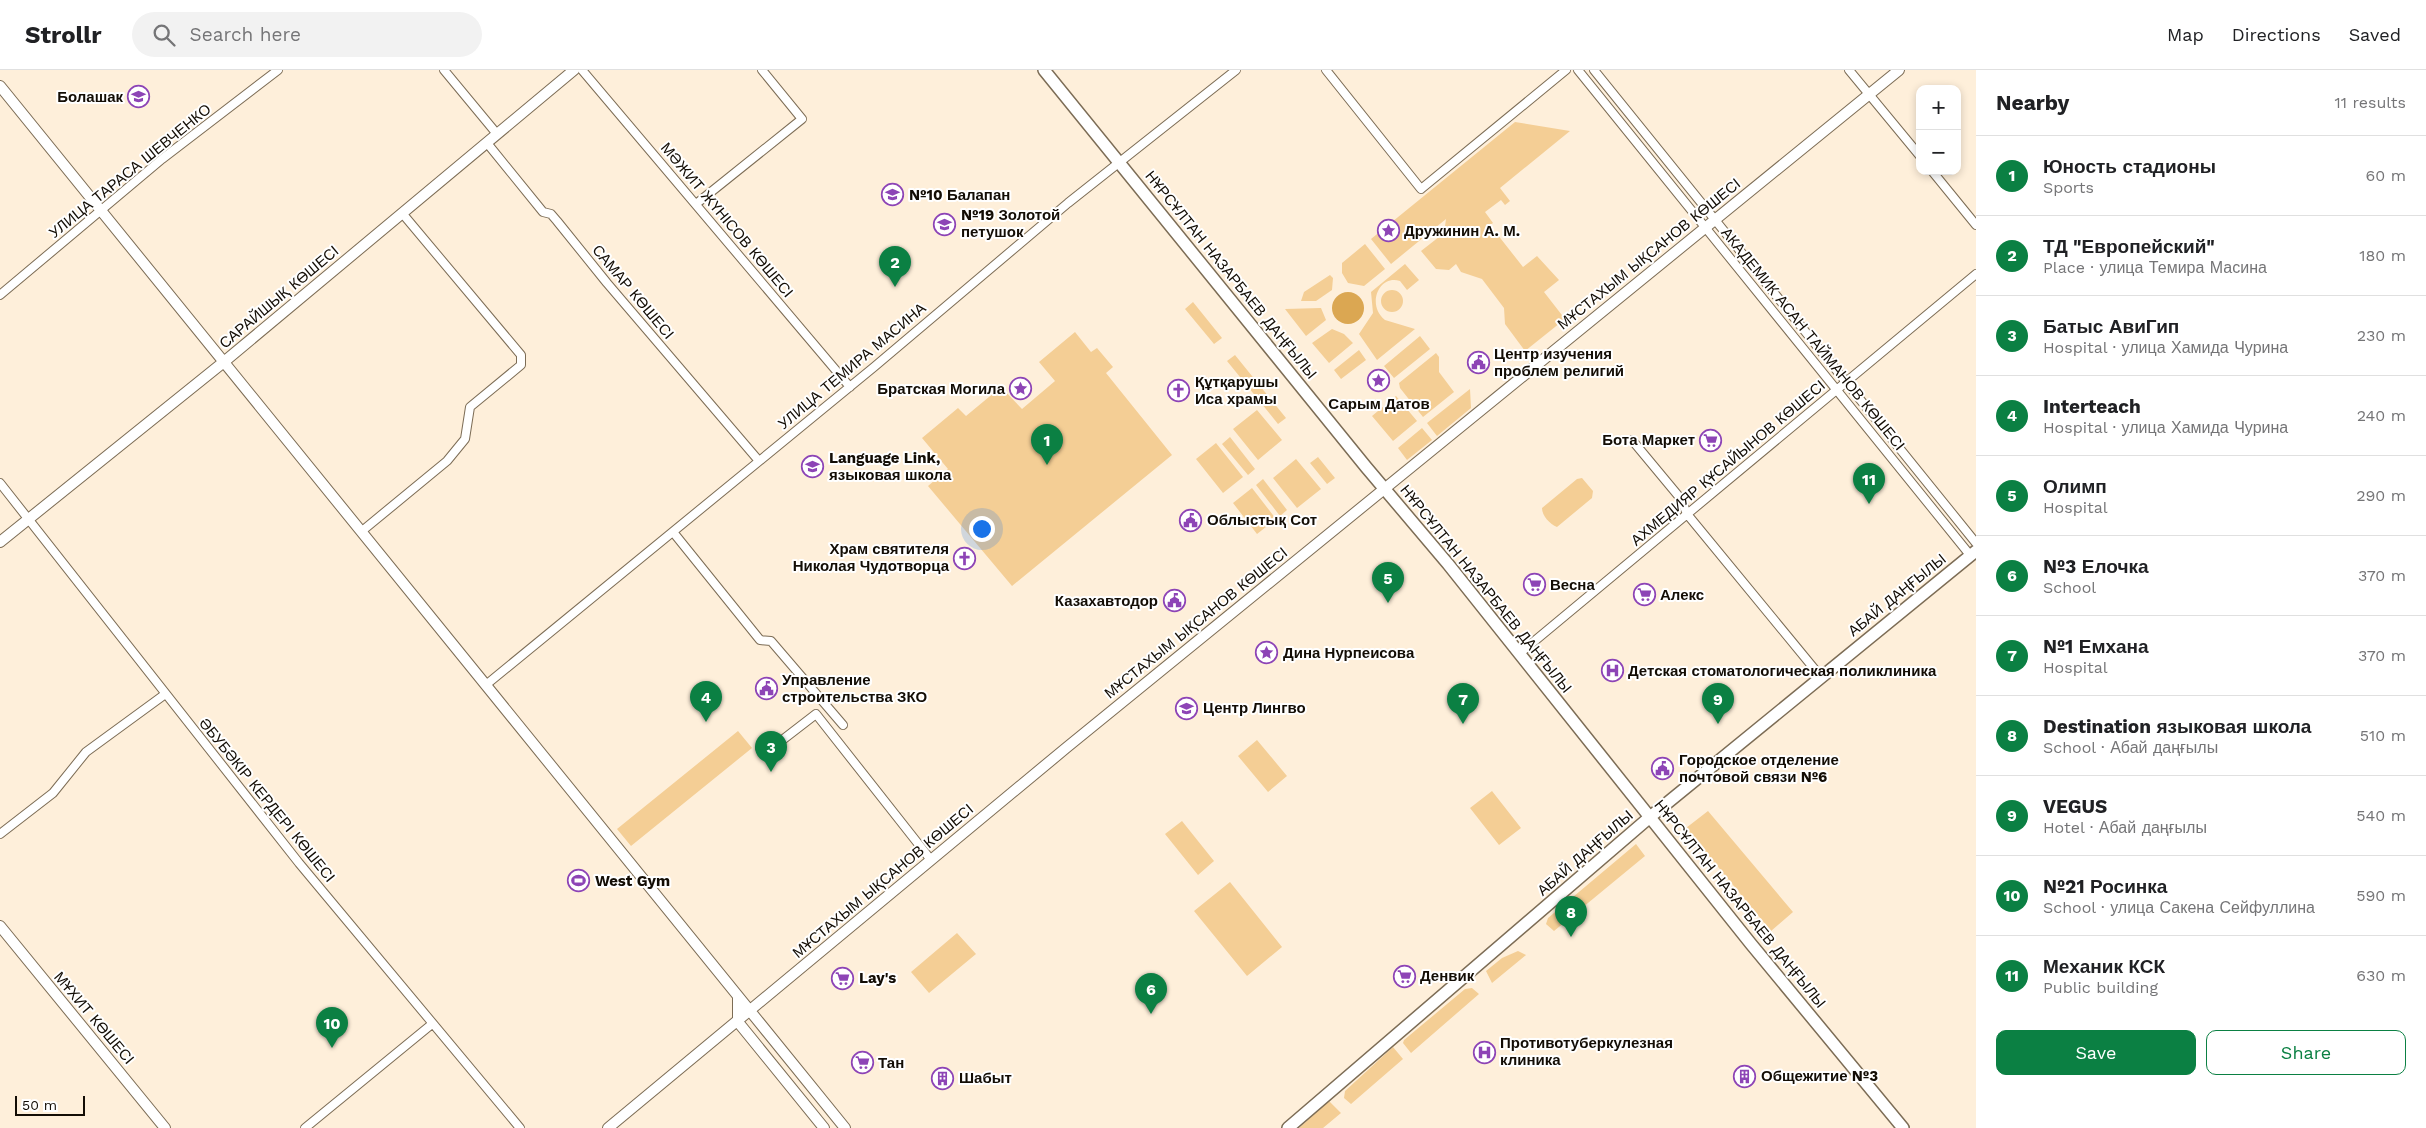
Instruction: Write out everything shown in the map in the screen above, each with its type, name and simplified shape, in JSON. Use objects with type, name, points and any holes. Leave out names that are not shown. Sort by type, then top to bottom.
[{"type":"main road","name":"НҰРСҰЛТАН НАЗАРБАЕВ ДАҢҒЫЛЫ","points":[[1044,70],[1384,489],[1448,564],[1751,944],[1903,1128]]},
{"type":"main road","name":"АБАЙ ДАҢҒЫЛЫ","points":[[1288,1128],[1650,816],[1973,553]]},
{"type":"street","name":"УЛИЦА ТАРАСА ШЕВЧЕНКО","points":[[0,295],[177,147],[278,70]]},
{"type":"street","points":[[444,70],[497,134]]},
{"type":"street","name":"САРАЙШЫҚ КӨШЕСІ","points":[[0,542],[225,361],[574,70]]},
{"type":"street","name":"МӘЖИТ ЖҮНІСОВ КӨШЕСІ","points":[[582,70],[850,387]]},
{"type":"street","points":[[696,204],[802,118],[762,70]]},
{"type":"street","name":"УЛИЦА ТЕМИРА МАСИНА","points":[[486,684],[850,387],[1068,203],[1236,70]]},
{"type":"street","points":[[1326,70],[1421,189],[1566,70]]},
{"type":"street","name":"АКАДЕМИК АСАН ТАЙМАНОВ КӨШЕСІ","points":[[1578,70],[1837,390],[1973,553]]},
{"type":"street","name":"АКАДЕМИК АСАН ТАЙМАНОВ КӨШЕСІ","points":[[1594,70],[1976,544]]},
{"type":"street","points":[[1849,70],[1916,151]]},
{"type":"street","name":"МҰСТАХЫМ ЫҚСАНОВ КӨШЕСІ","points":[[608,1128],[751,1012],[930,860],[1899,70]]},
{"type":"street","points":[[0,86],[225,361],[845,1128]]},
{"type":"street","name":"САМАР КӨШЕСІ","points":[[487,143],[543,212],[551,214],[558,221],[607,283],[759,461]]},
{"type":"street","points":[[1935,175],[1976,225]]},
{"type":"street","points":[[362,531],[447,461],[465,439],[470,407],[521,365],[521,355],[402,213]]},
{"type":"street","name":"АХМЕДИЯР ҚҰСАЙЫНОВ КӨШЕСІ","points":[[1520,653],[1976,274]]},
{"type":"street","points":[[1632,440],[1682,500],[1687,514],[1821,677]]},
{"type":"street","name":"ӘБУБӘКІР КЕРДЕРІ КӨШЕСІ","points":[[0,483],[164,695],[299,863],[520,1128]]},
{"type":"street","points":[[673,532],[760,640],[771,641],[843,725]]},
{"type":"street","points":[[0,834],[53,793],[86,752],[164,695]]},
{"type":"street","points":[[760,748],[781,741],[816,714],[930,860]]},
{"type":"street","name":"МҰХИТ КӨШЕСІ","points":[[0,926],[165,1128]]},
{"type":"street","points":[[738,997],[738,1022],[824,1128]]},
{"type":"street","points":[[305,1128],[432,1024]]},
{"type":"shaded area","points":[[1515,122],[1570,131],[1500,188],[1510,201],[1505,205],[1501,200],[1485,212],[1493,223],[1490,225],[1523,267],[1537,256],[1559,280],[1544,292],[1565,319],[1525,351],[1505,324],[1504,308],[1482,279],[1461,272],[1456,264],[1449,270],[1436,269],[1421,251],[1444,233],[1446,219],[1391,264],[1371,239]]},
{"type":"shaded area","points":[[1365,244],[1385,269],[1364,286],[1348,283],[1342,273],[1342,263]]},
{"type":"shaded area","points":[[1405,264],[1419,280],[1407,290],[1400,281],[1386,282],[1378,292],[1376,307],[1379,314],[1385,320],[1415,329],[1377,360],[1359,334],[1373,313],[1371,292]]},
{"type":"shaded area","points":[[1330,275],[1333,278],[1332,290],[1316,301],[1301,301],[1304,292]]},
{"type":"shaded area","points":[[1392,290],[1402,297],[1403,301],[1396,311],[1392,312],[1382,305],[1381,301],[1388,291]]},
{"type":"shaded area","points":[[1348,292],[1354,293],[1359,297],[1363,302],[1363,314],[1359,319],[1354,323],[1348,324],[1342,323],[1337,319],[1333,314],[1332,308],[1333,302],[1337,297],[1342,293]]},
{"type":"shaded area","points":[[1193,302],[1222,338],[1214,344],[1185,309]]},
{"type":"shaded area","points":[[1321,308],[1326,320],[1306,336],[1285,309]]},
{"type":"shaded area","points":[[1332,329],[1344,334],[1353,343],[1329,363],[1312,343]]},
{"type":"shaded area","points":[[1075,332],[1091,352],[1097,348],[1113,367],[1106,373],[1172,455],[1012,586],[928,486],[948,469],[922,438],[958,408],[966,416],[1001,387],[1022,409],[1055,381],[1039,362]]},
{"type":"shaded area","points":[[1420,336],[1430,349],[1394,378],[1384,366]]},
{"type":"shaded area","points":[[1359,350],[1366,360],[1341,379],[1334,370]]},
{"type":"shaded area","points":[[1436,353],[1439,357],[1439,372],[1454,392],[1423,417],[1400,388],[1399,383]]},
{"type":"shaded area","points":[[1235,355],[1286,418],[1278,424],[1227,361]]},
{"type":"shaded area","points":[[1470,389],[1471,408],[1437,436],[1427,423]]},
{"type":"shaded area","points":[[1396,396],[1417,421],[1393,441],[1372,416]]},
{"type":"shaded area","points":[[1257,410],[1282,440],[1258,460],[1233,429]]},
{"type":"shaded area","points":[[1422,428],[1432,440],[1407,460],[1398,448]]},
{"type":"shaded area","points":[[1230,437],[1255,469],[1248,475],[1222,444]]},
{"type":"shaded area","points":[[1216,443],[1243,477],[1223,493],[1196,459]]},
{"type":"shaded area","points":[[1318,457],[1335,478],[1327,484],[1310,463]]},
{"type":"shaded area","points":[[1296,459],[1321,489],[1297,508],[1273,478]]},
{"type":"shaded area","points":[[1582,478],[1593,491],[1592,498],[1557,527],[1554,526],[1545,517],[1542,508],[1577,479]]},
{"type":"shaded area","points":[[1263,479],[1287,510],[1280,516],[1256,485]]},
{"type":"shaded area","points":[[1252,488],[1276,519],[1257,534],[1233,503]]},
{"type":"shaded area","points":[[738,731],[752,748],[631,846],[617,829]]},
{"type":"shaded area","points":[[1257,740],[1287,776],[1268,792],[1238,756]]},
{"type":"shaded area","points":[[1492,791],[1521,828],[1499,845],[1470,808]]},
{"type":"shaded area","points":[[1708,811],[1793,912],[1771,931],[1686,828]]},
{"type":"shaded area","points":[[1182,821],[1214,861],[1198,875],[1165,834]]},
{"type":"shaded area","points":[[1636,844],[1645,856],[1554,931],[1546,924],[1548,918]]},
{"type":"shaded area","points":[[1230,882],[1282,947],[1247,976],[1194,911]]},
{"type":"shaded area","points":[[957,933],[976,954],[929,993],[911,972]]},
{"type":"shaded area","points":[[1518,951],[1526,955],[1492,983],[1486,971],[1502,958]]},
{"type":"shaded area","points":[[1472,988],[1479,994],[1411,1053],[1403,1043],[1404,1040],[1465,989]]},
{"type":"shaded area","points":[[1393,1047],[1403,1059],[1351,1104],[1344,1098],[1345,1091]]},
{"type":"shaded area","points":[[1329,1101],[1341,1113],[1323,1128],[1299,1128]]},
{"type":"place","name":"Болашак","points":[[139,97]]},
{"type":"place","name":"№10 Балапан","points":[[893,195]]},
{"type":"place","name":"№19 Золотой петушок","points":[[945,224]]},
{"type":"place","name":"Дружинин А. М.","points":[[1388,231]]},
{"type":"place","name":"ТД \"Европейский\"","points":[[895,287]]},
{"type":"place","name":"Центр изучения проблем религий","points":[[1478,363]]},
{"type":"place","name":"Сарым Датов","points":[[1379,381]]},
{"type":"place","name":"Братская Могила","points":[[1021,389]]},
{"type":"place","name":"Құтқарушы Иса храмы","points":[[1179,391]]},
{"type":"place","name":"Бота Маркет","points":[[1711,440]]},
{"type":"place","name":"Юность стадионы","points":[[1047,465]]},
{"type":"place","name":"Language Link, языковая школа","points":[[813,467]]},
{"type":"place","name":"Механик КСК","points":[[1869,504]]},
{"type":"place","name":"Облыстық Сот","points":[[1191,520]]},
{"type":"place","name":"Храм святителя Николая Чудотворца","points":[[965,558]]},
{"type":"place","name":"Весна","points":[[1534,585]]},
{"type":"place","name":"Алекс","points":[[1644,595]]},
{"type":"place","name":"Казахавтодор","points":[[1174,601]]},
{"type":"place","name":"Олимп","points":[[1388,603]]},
{"type":"place","name":"Дина Нурпеисова","points":[[1267,653]]},
{"type":"place","name":"Детская стоматологическая поликлиника","points":[[1612,671]]},
{"type":"place","name":"Управление строительства ЗКО","points":[[766,689]]},
{"type":"place","name":"Центр Лингво","points":[[1187,708]]},
{"type":"place","name":"Interteach","points":[[706,722]]},
{"type":"place","name":"№1 Емхана","points":[[1463,724]]},
{"type":"place","name":"VEGUS","points":[[1718,724]]},
{"type":"place","name":"Городское отделение почтовой связи №6","points":[[1663,769]]},
{"type":"place","name":"Батыс АвиГип","points":[[771,772]]},
{"type":"place","name":"West Gym","points":[[579,881]]},
{"type":"place","name":"Destination языковая школа","points":[[1571,937]]},
{"type":"place","name":"Денвик","points":[[1404,976]]},
{"type":"place","name":"Lay's","points":[[843,978]]},
{"type":"place","name":"№3 Елочка","points":[[1151,1014]]},
{"type":"place","name":"№21 Росинка","points":[[332,1048]]},
{"type":"place","name":"Противотуберкулезная клиника","points":[[1484,1052]]},
{"type":"place","name":"Тан","points":[[862,1063]]},
{"type":"place","name":"Общежитие №3","points":[[1745,1076]]},
{"type":"place","name":"Шабыт","points":[[943,1078]]}]
